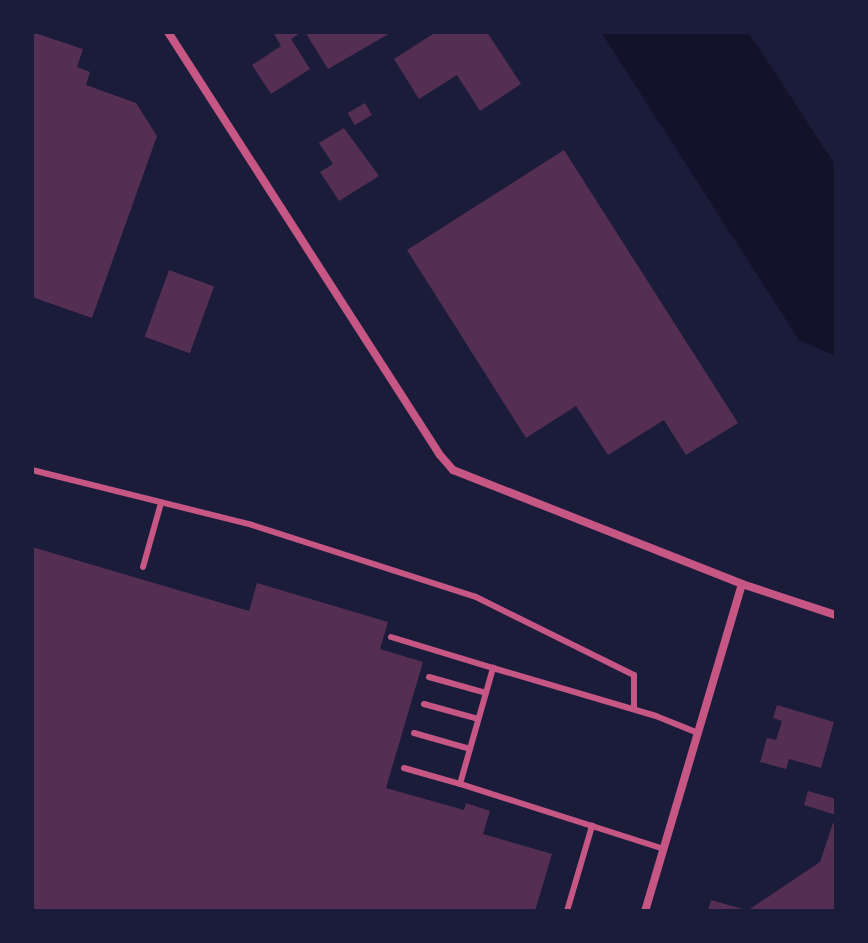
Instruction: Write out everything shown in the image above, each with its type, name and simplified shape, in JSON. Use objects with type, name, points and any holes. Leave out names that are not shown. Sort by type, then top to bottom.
[{"type":"street","points":[[168,32],[440,455],[453,470],[742,584],[836,615]]},
{"type":"street","points":[[645,911],[742,584]]},
{"type":"lane","points":[[32,470],[252,525],[476,597],[634,675],[634,709]]},
{"type":"lane","points":[[143,567],[161,503]]},
{"type":"lane","points":[[391,637],[634,709],[698,733]]},
{"type":"lane","points":[[460,784],[493,668]]},
{"type":"lane","points":[[429,677],[486,693]]},
{"type":"lane","points":[[424,704],[478,719]]},
{"type":"lane","points":[[414,733],[470,749]]},
{"type":"lane","points":[[404,768],[664,849]]},
{"type":"lane","points":[[567,911],[592,826]]},
{"type":"shaded area","points":[[601,32],[748,32],[836,166],[836,356],[799,340]]},
{"type":"building","points":[[32,32],[83,49],[77,67],[90,72],[86,85],[136,103],[157,136],[92,318],[32,297]]},
{"type":"building","points":[[273,32],[302,32],[291,39],[310,69],[271,94],[252,65],[281,46]]},
{"type":"building","points":[[305,32],[392,32],[328,69]]},
{"type":"building","points":[[436,32],[487,32],[521,84],[480,111],[457,75],[419,99],[394,59]]},
{"type":"building","points":[[365,103],[372,115],[355,125],[348,113]]},
{"type":"building","points":[[344,128],[379,176],[339,201],[320,172],[333,164],[319,143]]},
{"type":"building","points":[[564,150],[738,423],[686,455],[664,420],[608,455],[576,406],[526,438],[407,250]]},
{"type":"building","points":[[169,270],[214,286],[190,353],[145,337]]},
{"type":"building","points":[[32,547],[249,611],[257,583],[388,622],[380,649],[423,662],[386,788],[464,810],[466,803],[490,811],[483,834],[552,854],[535,911],[32,911]]},
{"type":"building","points":[[777,705],[834,722],[821,768],[789,759],[786,769],[760,762],[767,738],[776,740],[782,721],[773,718]]},
{"type":"building","points":[[808,791],[836,799],[836,815],[804,805]]},
{"type":"building","points":[[833,823],[836,824],[836,911],[747,911],[820,862]]},
{"type":"building","points":[[711,900],[746,910],[746,911],[708,911]]}]
